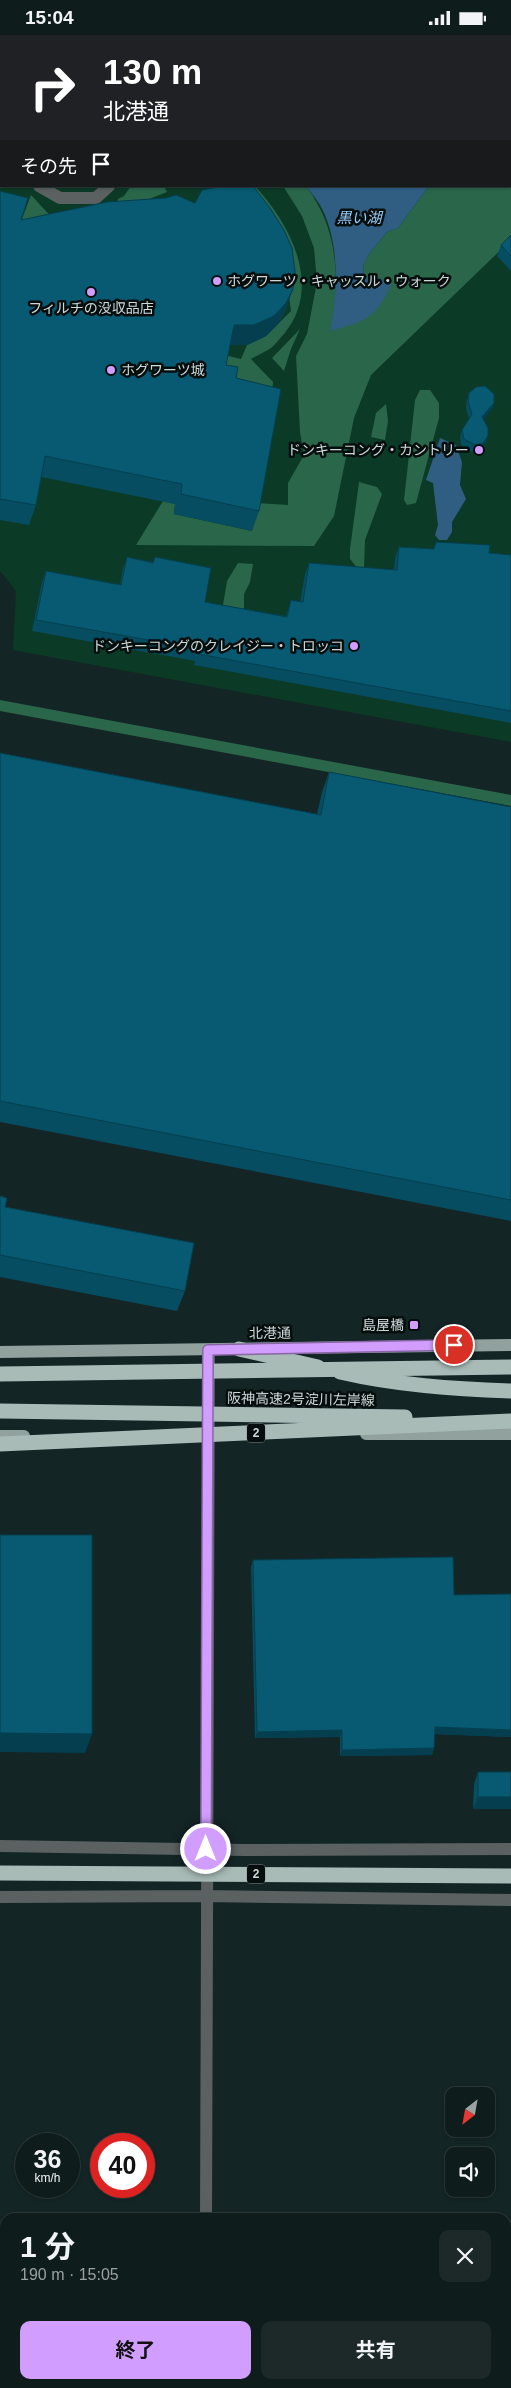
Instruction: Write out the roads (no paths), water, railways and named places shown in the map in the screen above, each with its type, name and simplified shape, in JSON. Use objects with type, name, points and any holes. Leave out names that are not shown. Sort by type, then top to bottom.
[{"type":"highway","points":[[239,1349],[367,1378],[446,1389],[511,1391]]},
{"type":"highway","name":"阪神高速2号淀川左岸線","points":[[0,1374],[511,1367]]},
{"type":"highway","name":"阪神高速2号淀川左岸線","points":[[0,1411],[511,1420]]},
{"type":"highway","name":"2","points":[[0,1444],[511,1420]]},
{"type":"highway","name":"2","points":[[0,1873],[511,1876]]},
{"type":"main road","name":"北港通","points":[[0,1352],[511,1345]]},
{"type":"main road","points":[[0,1436],[511,1434]]},
{"type":"street","points":[[42,187],[60,198],[96,198],[108,187]]},
{"type":"street","points":[[206,2213],[208,1350]]},
{"type":"street","points":[[0,1846],[206,1849],[511,1849]]},
{"type":"street","points":[[0,1897],[206,1896],[511,1900]]},
{"type":"water","name":"黒い湖","points":[[307,187],[428,187],[398,228],[387,232],[369,254],[363,266],[364,275],[368,279],[379,278],[392,283],[381,304],[361,321],[330,331],[335,300],[336,267],[331,234],[318,202]]},
{"type":"water","points":[[440,438],[456,445],[462,462],[460,485],[466,499],[452,522],[452,532],[447,540],[439,540],[435,535],[438,525],[433,483],[426,480]]},
{"type":"place","name":"ホグワーツ・キャッスル・ウォーク","points":[[217,281]]},
{"type":"place","name":"フィルチの没収品店","points":[[91,292]]},
{"type":"place","name":"ホグワーツ城","points":[[111,370]]},
{"type":"place","name":"ドンキーコング・カントリー","points":[[479,450]]},
{"type":"place","name":"ドンキーコングのクレイジー・トロッコ","points":[[354,646]]},
{"type":"place","name":"島屋橋","points":[[414,1325]]}]
